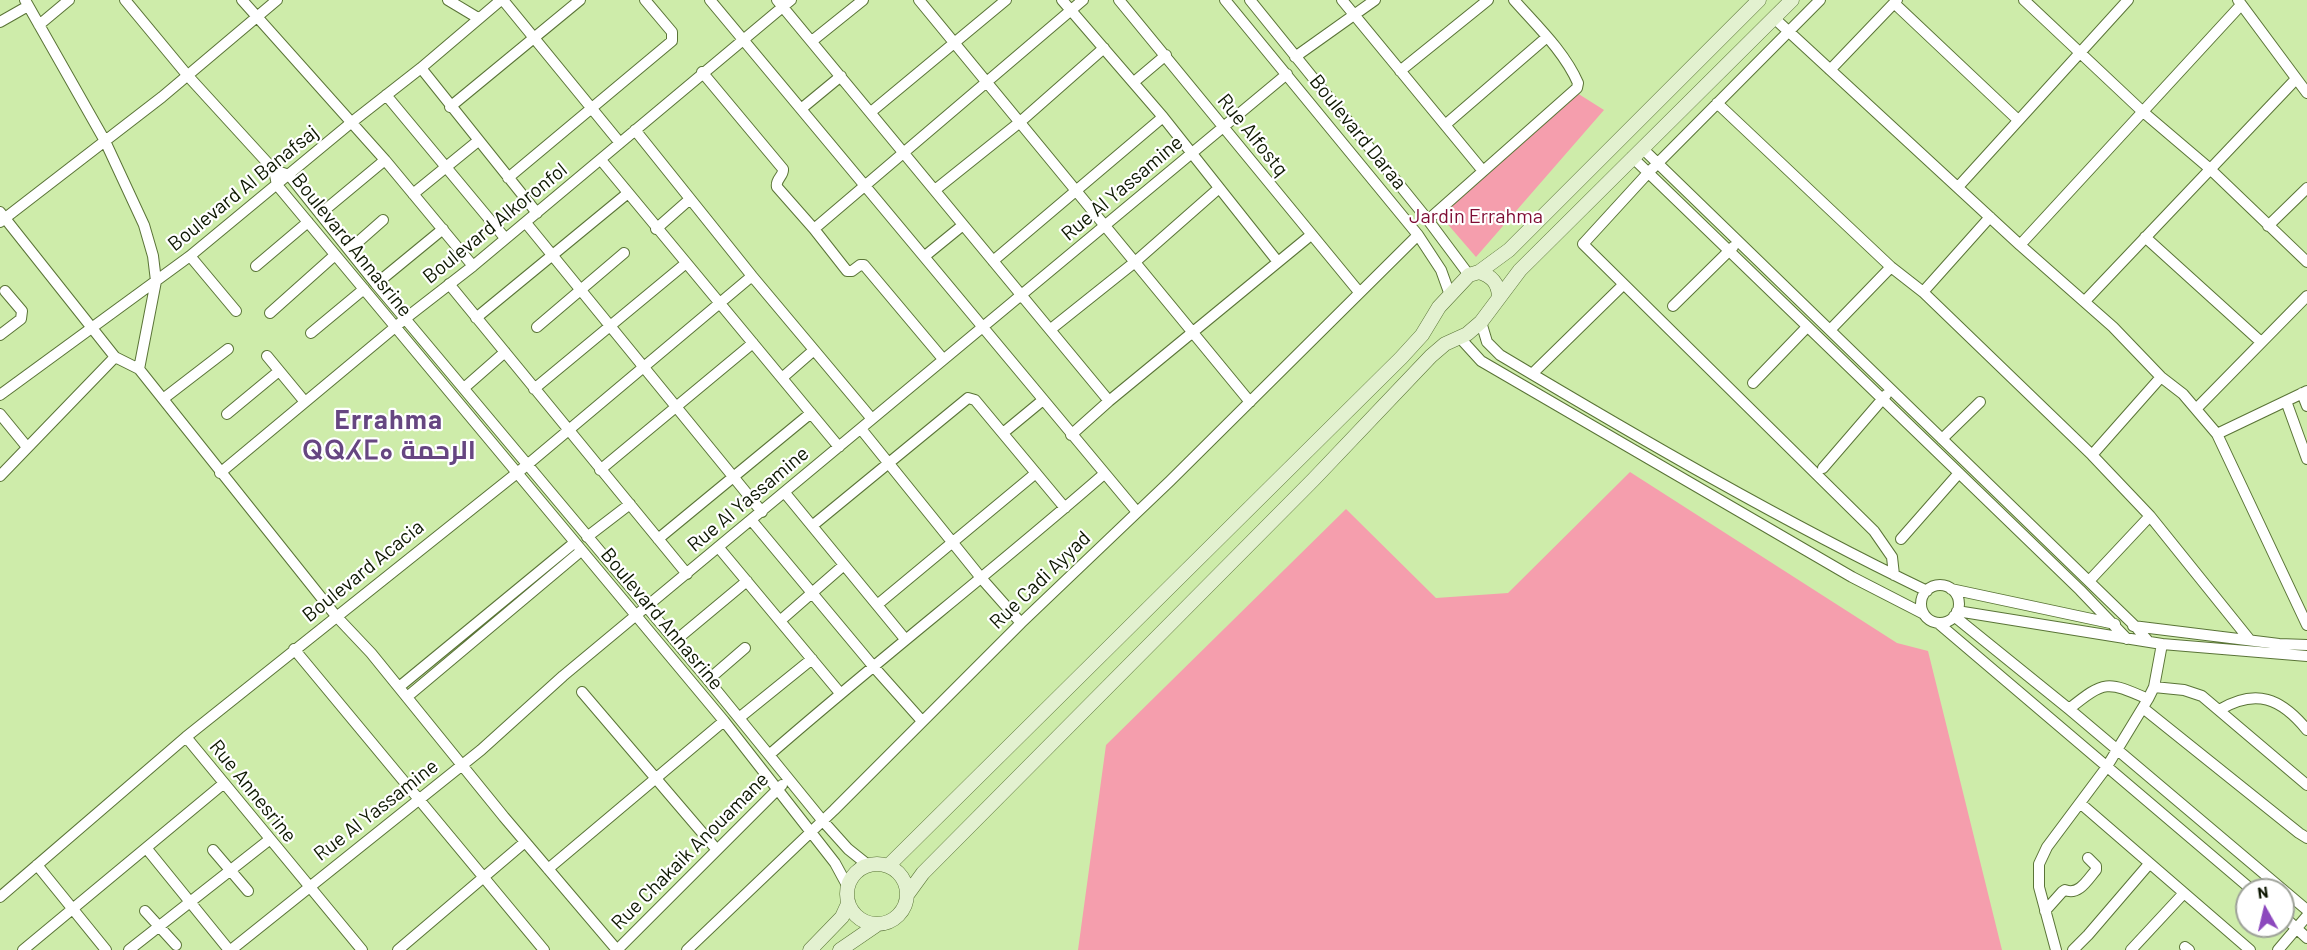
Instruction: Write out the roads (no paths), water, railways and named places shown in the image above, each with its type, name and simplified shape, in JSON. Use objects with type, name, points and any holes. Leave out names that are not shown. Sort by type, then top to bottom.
[{"type":"main road","points":[[888,866],[1416,343],[1434,312],[1450,295],[1474,274],[1509,250],[1759,0]]},
{"type":"main road","points":[[1429,324],[1430,338],[1437,344],[1445,344],[1460,338],[1481,322],[1520,270],[1792,0]]},
{"type":"main road","points":[[1474,274],[1486,274],[1494,281],[1499,296]]},
{"type":"main road","points":[[840,950],[878,924],[900,913],[907,895],[923,873],[1445,344]]},
{"type":"main road","points":[[810,950],[842,917],[848,903],[848,887],[855,873],[868,865],[888,866],[902,877],[907,895]]},
{"type":"main road","points":[[848,903],[860,919],[878,924]]},
{"type":"street","points":[[39,25],[69,0]]},
{"type":"street","points":[[125,0],[188,76],[274,170]]},
{"type":"street","points":[[242,0],[352,122],[473,266]]},
{"type":"street","points":[[277,0],[188,76],[2,218],[115,357],[139,369],[336,616],[371,653],[525,842],[617,950]]},
{"type":"street","points":[[448,0],[478,18]]},
{"type":"street","points":[[502,0],[620,143]]},
{"type":"street","name":"Boulevard Al Banafsaj","points":[[0,395],[190,256],[502,0]]},
{"type":"street","points":[[450,107],[580,0]]},
{"type":"street","points":[[710,0],[1137,512]]},
{"type":"street","points":[[812,41],[863,0]]},
{"type":"street","points":[[919,0],[1250,402]]},
{"type":"street","points":[[871,112],[1006,0]]},
{"type":"street","points":[[1062,0],[1163,117],[1278,262]]},
{"type":"street","points":[[814,229],[1083,0]]},
{"type":"street","name":"Rue Alfostq","points":[[1119,0],[1359,292]]},
{"type":"street","name":"Boulevard Daraa","points":[[1225,0],[1418,235],[1441,270],[1450,295]]},
{"type":"street","name":"Boulevard Daraa","points":[[1250,0],[1474,274]]},
{"type":"street","points":[[1342,0],[1483,171]]},
{"type":"street","points":[[1295,57],[1376,0]]},
{"type":"street","points":[[1400,70],[1488,0]]},
{"type":"street","points":[[1428,220],[1577,88],[1576,78],[1547,37],[1514,0]]},
{"type":"street","points":[[1820,0],[1648,173],[1583,244],[1875,531],[1885,543],[1892,557],[1894,575]]},
{"type":"street","points":[[2024,0],[2142,111],[2209,168],[2307,262]]},
{"type":"street","points":[[1958,187],[2128,0]]},
{"type":"street","points":[[508,178],[672,41],[672,32],[648,1]]},
{"type":"street","points":[[1830,70],[1895,1],[2018,120]]},
{"type":"street","points":[[784,2],[812,41],[1109,401]]},
{"type":"street","name":"Boulevard Alkoronfol","points":[[220,473],[601,160],[702,72],[744,40],[784,2]]},
{"type":"street","points":[[2020,245],[2239,2],[2307,93]]},
{"type":"street","points":[[0,22],[26,3],[105,141],[144,225],[153,256],[156,281],[139,369]]},
{"type":"street","points":[[1774,18],[2020,245],[2085,301],[2161,377],[2183,394],[2217,434],[2307,625]]},
{"type":"street","points":[[1445,125],[1547,37]]},
{"type":"street","points":[[935,189],[1020,122],[1104,48]]},
{"type":"street","points":[[1134,82],[1166,55]]},
{"type":"street","points":[[421,68],[537,213]]},
{"type":"street","points":[[702,72],[783,169],[777,187],[847,271],[864,265],[943,360]]},
{"type":"street","name":"Rue Al Yassamine","points":[[233,950],[308,887],[462,765],[563,676],[1287,74]]},
{"type":"street","points":[[801,109],[841,76]]},
{"type":"street","points":[[2085,301],[2209,168],[2296,80]]},
{"type":"street","points":[[386,95],[505,238]]},
{"type":"street","points":[[1717,103],[1891,267],[1923,292],[2092,455],[2150,516],[2249,639]]},
{"type":"street","points":[[993,261],[1163,117]]},
{"type":"street","points":[[635,130],[872,420]]},
{"type":"street","points":[[413,194],[478,141]]},
{"type":"street","points":[[1637,153],[1657,164],[1892,389],[2148,641]]},
{"type":"street","points":[[1637,153],[1648,173],[1959,473],[2127,639]]},
{"type":"street","points":[[320,214],[385,160]]},
{"type":"street","points":[[601,160],[838,447]]},
{"type":"street","name":"Boulevard Annasrine","points":[[848,887],[835,863],[724,721],[277,185],[274,170],[289,175],[376,284],[708,680],[822,820],[848,849],[868,865]]},
{"type":"street","points":[[2268,226],[2307,188]]},
{"type":"street","points":[[1051,329],[1135,262],[1218,189]]},
{"type":"street","points":[[476,318],[628,193]]},
{"type":"street","points":[[656,228],[690,199]]},
{"type":"street","points":[[1923,292],[1990,217]]},
{"type":"street","points":[[349,250],[383,220]]},
{"type":"street","points":[[256,266],[308,222]]},
{"type":"street","points":[[525,223],[762,512]]},
{"type":"street","points":[[925,256],[963,225]]},
{"type":"street","points":[[376,284],[443,229]]},
{"type":"street","points":[[1071,435],[1311,235]]},
{"type":"street","name":"Rue Cadi Ayyad","points":[[687,950],[1250,402],[1418,235]]},
{"type":"street","points":[[2145,237],[2261,342]]},
{"type":"street","points":[[1673,306],[1737,243]]},
{"type":"street","points":[[537,327],[624,253]]},
{"type":"street","points":[[270,313],[335,255]]},
{"type":"street","points":[[190,256],[236,310]]},
{"type":"street","points":[[534,389],[685,264]]},
{"type":"street","points":[[1830,330],[1891,267]]},
{"type":"street","name":"Boulevard Acacia","points":[[0,897],[186,737],[527,465],[752,276]]},
{"type":"street","points":[[449,284],[567,431],[687,574]]},
{"type":"street","points":[[1532,374],[1623,285]]},
{"type":"street","points":[[311,333],[364,289]]},
{"type":"street","points":[[0,336],[21,319],[22,315],[22,311],[5,291]]},
{"type":"street","points":[[2196,409],[2307,296]]},
{"type":"street","points":[[1481,322],[1484,336],[1493,349],[1532,374],[1626,430],[1808,531],[1927,591]]},
{"type":"street","points":[[1753,383],[1807,327]]},
{"type":"street","points":[[1460,338],[1481,361],[1841,571],[1924,614]]},
{"type":"street","points":[[600,470],[753,343]]},
{"type":"street","points":[[163,399],[228,349]]},
{"type":"street","points":[[782,378],[814,350]]},
{"type":"street","points":[[464,388],[505,352]]},
{"type":"street","points":[[267,356],[305,402]]},
{"type":"street","points":[[0,476],[115,357]]},
{"type":"street","points":[[227,414],[279,371]]},
{"type":"street","points":[[2092,455],[2161,377]]},
{"type":"street","points":[[1823,468],[1892,389]]},
{"type":"street","points":[[2217,434],[2305,392],[2307,406]]},
{"type":"street","points":[[812,526],[968,398],[975,400],[1065,508]]},
{"type":"street","points":[[1003,434],[1042,400]]},
{"type":"street","points":[[2286,401],[2307,459]]},
{"type":"street","points":[[1942,438],[1980,402]]},
{"type":"street","points":[[0,414],[27,447]]},
{"type":"street","points":[[658,539],[811,414]]},
{"type":"street","points":[[861,429],[952,543],[1021,623]]},
{"type":"street","points":[[877,605],[1036,473]]},
{"type":"street","points":[[1900,539],[1959,473]]},
{"type":"street","points":[[769,755],[905,639],[982,579],[1104,474]]},
{"type":"street","points":[[785,493],[905,639]]},
{"type":"street","points":[[587,537],[630,504]]},
{"type":"street","points":[[2089,581],[2150,516]]},
{"type":"street","points":[[752,520],[873,666],[922,721]]},
{"type":"street","points":[[399,687],[577,547]]},
{"type":"street","points":[[407,697],[577,547]]},
{"type":"street","points":[[719,548],[840,693]]},
{"type":"street","points":[[781,620],[844,565]]},
{"type":"street","points":[[675,641],[703,620],[747,580]]},
{"type":"street","points":[[2238,878],[1938,623],[1927,619],[1921,602],[1927,591],[1938,586],[2114,624],[2279,644],[2307,645]]},
{"type":"street","points":[[1938,623],[1950,620],[1956,614],[1958,600],[1951,589]]},
{"type":"street","points":[[1956,614],[2148,641],[2162,645],[2307,656]]},
{"type":"street","points":[[1956,614],[2307,910]]},
{"type":"street","points":[[2056,950],[2037,879],[2039,864],[2047,847],[2106,768],[2146,704],[2154,687],[2162,645]]},
{"type":"street","points":[[708,680],[746,648]]},
{"type":"street","points":[[294,650],[544,950]]},
{"type":"street","points":[[739,718],[812,658]]},
{"type":"street","points":[[2070,709],[2090,692],[2105,686],[2121,688],[2146,704],[2299,833],[2307,837]]},
{"type":"street","points":[[2154,687],[2196,693],[2307,785]]},
{"type":"street","points":[[582,692],[717,850]]},
{"type":"street","points":[[2219,710],[2243,699],[2267,699],[2288,712],[2307,730]]},
{"type":"street","points":[[548,869],[724,721]]},
{"type":"street","name":"Rue Annesrine","points":[[186,737],[362,950]]},
{"type":"street","name":"Rue Chakaik Anouamane","points":[[617,950],[788,778]]},
{"type":"street","points":[[23,950],[223,784]]},
{"type":"street","points":[[2080,803],[2250,950]]},
{"type":"street","points":[[129,950],[270,840]]},
{"type":"street","points":[[398,950],[525,842]]},
{"type":"street","points":[[147,849],[233,950]]},
{"type":"street","points":[[213,850],[248,891]]},
{"type":"street","points":[[2045,911],[2065,890],[2077,891],[2096,870],[2096,866],[2088,858]]},
{"type":"street","points":[[2073,950],[2088,936],[2149,864]]},
{"type":"street","points":[[37,865],[106,950]]},
{"type":"street","points":[[2131,950],[2184,893]]},
{"type":"street","points":[[146,911],[176,945]]},
{"type":"street","points":[[2278,950],[2307,916]]},
{"type":"street","points":[[2297,927],[2307,938]]},
{"type":"district","name":"Errahma ⵕⵕⵃⵎⴰ الرحمة","points":[[389,435]]},
{"type":"park label","name":"Jardin Errahma","points":[[1476,216]]}]
